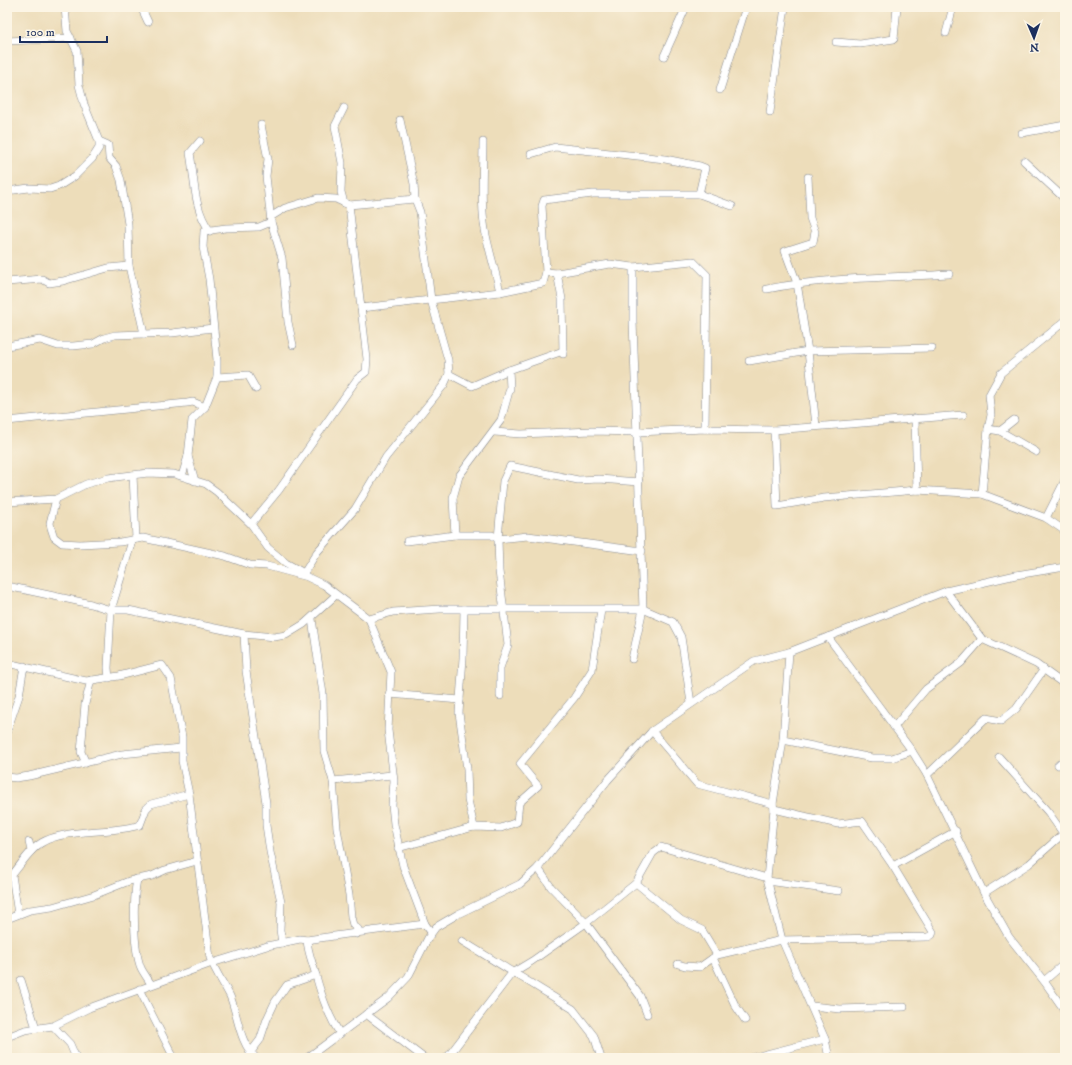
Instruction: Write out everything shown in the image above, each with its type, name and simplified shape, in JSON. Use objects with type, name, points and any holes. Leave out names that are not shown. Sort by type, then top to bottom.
[{"type":"street","points":[[7,191],[29,188],[50,189],[59,186],[92,159],[99,144],[84,104],[79,85],[77,50],[68,31],[65,7]]},
{"type":"street","points":[[141,7],[148,22]]},
{"type":"street","points":[[664,56],[686,7]]},
{"type":"street","points":[[720,90],[746,7]]},
{"type":"street","points":[[770,112],[785,7]]},
{"type":"street","points":[[836,42],[860,44],[894,39],[897,7]]},
{"type":"street","points":[[946,33],[953,7]]},
{"type":"street","points":[[7,41],[71,38]]},
{"type":"street","points":[[336,199],[341,192],[343,169],[335,126],[344,108]]},
{"type":"street","points":[[304,575],[317,552],[355,509],[386,457],[444,385],[449,374],[448,360],[431,300],[420,212],[415,199],[414,184],[400,120]]},
{"type":"street","points":[[261,125],[268,159],[267,187],[272,219],[282,258],[288,322],[293,345]]},
{"type":"street","points":[[1022,132],[1065,125]]},
{"type":"street","points":[[200,141],[190,153],[197,205],[205,224],[210,231]]},
{"type":"street","points":[[484,142],[482,176],[485,234],[495,267],[500,292]]},
{"type":"street","points":[[99,144],[108,145],[109,158],[116,166],[121,180],[128,224],[129,266],[144,334]]},
{"type":"street","points":[[532,154],[555,147],[665,159],[700,166],[705,168],[699,194]]},
{"type":"street","points":[[1024,162],[1065,199]]},
{"type":"street","points":[[808,177],[810,218],[815,232],[813,242],[785,251],[797,283],[808,352],[816,426]]},
{"type":"street","points":[[251,524],[279,490],[357,379],[366,372],[367,359],[347,204],[341,192]]},
{"type":"street","points":[[361,308],[500,292],[543,283],[546,272],[542,206],[544,200],[593,194],[699,194],[732,206]]},
{"type":"street","points":[[182,476],[188,456],[192,420],[205,407],[217,377],[218,360],[203,247],[204,231],[226,228],[259,227],[272,219],[285,208],[311,199],[336,199],[347,204],[415,199]]},
{"type":"street","points":[[546,272],[557,273],[610,264],[633,267],[693,261],[707,274],[705,428]]},
{"type":"street","points":[[7,282],[42,279],[48,283],[63,281],[108,268],[129,266]]},
{"type":"street","points":[[632,659],[643,608],[633,321],[633,267]]},
{"type":"street","points":[[449,374],[472,386],[509,370],[563,353],[562,298],[557,273]]},
{"type":"street","points":[[767,289],[797,283],[868,276],[904,277],[949,274]]},
{"type":"street","points":[[982,494],[988,429],[991,415],[989,395],[1001,373],[1065,322]]},
{"type":"street","points":[[7,346],[40,340],[58,346],[73,346],[93,344],[104,338],[115,335],[213,328]]},
{"type":"street","points":[[749,361],[808,352],[932,348]]},
{"type":"street","points":[[456,535],[453,498],[459,476],[494,432],[501,420],[510,388],[509,370]]},
{"type":"street","points":[[217,377],[248,375],[256,389]]},
{"type":"street","points":[[7,421],[193,402],[205,407]]},
{"type":"street","points":[[494,432],[521,434],[592,431],[638,432],[705,428],[774,430],[964,415]]},
{"type":"street","points":[[915,418],[917,490]]},
{"type":"street","points":[[1000,431],[1014,420]]},
{"type":"street","points":[[988,429],[1000,431],[1036,452]]},
{"type":"street","points":[[774,430],[777,506],[824,498],[917,490],[982,494],[1046,518],[1065,531]]},
{"type":"street","points":[[188,456],[195,481]]},
{"type":"street","points":[[500,696],[500,668],[508,645],[498,539],[503,481],[510,466],[578,480],[599,479],[639,482]]},
{"type":"street","points":[[7,502],[56,499],[86,484],[133,475],[164,473],[182,476],[206,484],[217,492],[251,524],[268,548],[286,563],[304,575],[324,585],[369,619],[391,672],[388,730],[392,775],[394,781],[392,805],[398,848],[425,924],[431,932]]},
{"type":"street","points":[[109,678],[108,668],[111,610],[134,540],[133,475]]},
{"type":"street","points":[[1046,518],[1065,480]]},
{"type":"street","points":[[56,499],[50,523],[54,537],[62,543],[80,544],[143,538],[225,556],[250,565],[266,566],[304,575]]},
{"type":"street","points":[[407,541],[456,535],[492,536],[498,539],[528,536],[642,551]]},
{"type":"street","points":[[307,1058],[388,998],[408,977],[431,932],[443,922],[520,884],[538,868],[607,781],[652,731],[754,661],[789,652],[946,591],[1016,575],[1065,567]]},
{"type":"street","points":[[7,586],[91,604],[111,610],[128,610],[244,634],[279,637],[291,632],[312,619],[336,595]]},
{"type":"street","points":[[946,591],[982,639],[1044,669],[1065,685]]},
{"type":"street","points":[[369,619],[393,612],[464,609],[504,608],[602,610],[643,608],[673,622],[681,636],[691,703]]},
{"type":"street","points":[[464,609],[464,658],[459,713],[467,769],[468,800],[474,827]]},
{"type":"street","points":[[398,848],[474,827],[501,828],[517,822],[519,803],[538,786],[520,764],[574,698],[592,670],[602,610]]},
{"type":"street","points":[[312,619],[323,694],[324,751],[333,781],[337,828],[349,895],[351,917],[353,925],[358,929],[356,934]]},
{"type":"street","points":[[244,634],[246,671],[266,803],[266,824],[270,852],[281,902],[280,930],[282,943]]},
{"type":"street","points":[[828,637],[912,751],[927,775],[956,831],[984,894],[1009,937],[1044,981],[1065,1011]]},
{"type":"street","points":[[894,727],[926,689],[961,663],[982,639]]},
{"type":"street","points":[[789,652],[782,740],[767,880],[782,940],[812,1006],[825,1039],[830,1058]]},
{"type":"street","points":[[7,663],[86,681],[109,678],[162,665],[171,678],[182,737],[181,748],[189,794],[207,942],[217,976],[230,996],[236,1019],[253,1055]]},
{"type":"street","points":[[7,731],[19,696],[24,666]]},
{"type":"street","points":[[927,775],[986,718],[1001,722],[1016,709],[1044,669]]},
{"type":"street","points":[[86,763],[81,752],[85,704],[91,680]]},
{"type":"street","points":[[389,694],[460,700]]},
{"type":"street","points":[[652,731],[697,784],[838,824],[862,821],[894,866],[933,932],[932,935],[928,937],[782,940],[715,957],[700,967],[678,964]]},
{"type":"street","points":[[782,740],[872,758],[892,758],[912,751]]},
{"type":"street","points":[[7,777],[16,778],[128,753],[181,748]]},
{"type":"street","points":[[984,894],[1029,864],[1064,835],[1048,812],[999,757]]},
{"type":"street","points":[[1058,765],[1065,759]]},
{"type":"street","points":[[333,781],[392,775]]},
{"type":"street","points":[[18,914],[12,875],[31,851],[41,843],[53,839],[140,825],[146,809],[151,804],[189,794]]},
{"type":"street","points":[[894,866],[956,831]]},
{"type":"street","points":[[29,842],[31,851]]},
{"type":"street","points":[[447,1058],[512,973],[586,924],[636,883],[653,854],[661,847],[767,880],[839,891]]},
{"type":"street","points":[[7,919],[30,910],[52,907],[94,895],[133,880],[152,876],[165,870],[197,861]]},
{"type":"street","points":[[538,868],[551,887],[586,924],[640,996],[647,1014]]},
{"type":"street","points":[[133,880],[137,955],[141,968],[151,984]]},
{"type":"street","points":[[636,883],[681,920],[702,930],[735,1005],[744,1020]]},
{"type":"street","points":[[7,1037],[36,1028],[53,1026],[89,1008],[151,984],[212,963],[282,943],[300,939],[307,940],[356,934],[375,929],[425,924]]},
{"type":"street","points":[[307,940],[308,953],[327,1012],[340,1034]]},
{"type":"street","points":[[462,940],[512,973],[573,1009],[594,1036],[601,1058]]},
{"type":"street","points":[[1044,981],[1065,963]]},
{"type":"street","points":[[253,1055],[275,1002],[287,985],[316,975]]},
{"type":"street","points":[[21,980],[36,1028]]},
{"type":"street","points":[[139,989],[174,1058]]},
{"type":"street","points":[[812,1006],[840,1009],[904,1007]]},
{"type":"street","points":[[366,1014],[424,1058]]},
{"type":"street","points":[[53,1026],[70,1044],[76,1058]]},
{"type":"street","points":[[754,1058],[825,1039]]}]
